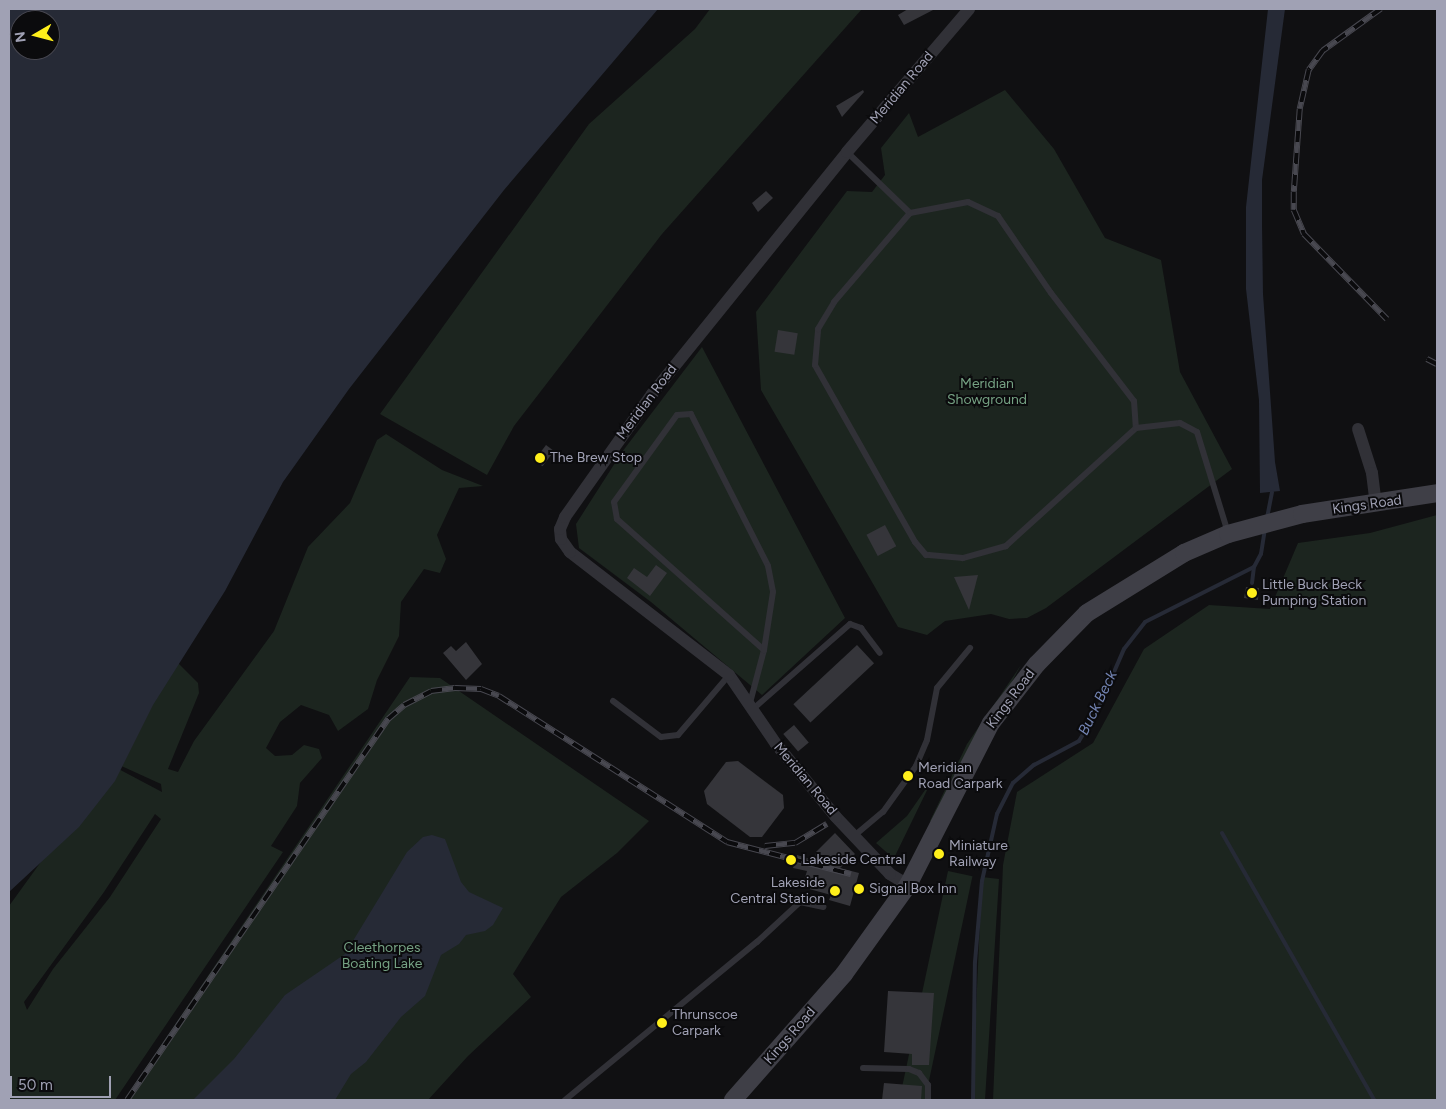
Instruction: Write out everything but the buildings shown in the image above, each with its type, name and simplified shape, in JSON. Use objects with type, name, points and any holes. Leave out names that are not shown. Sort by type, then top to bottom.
[{"type":"street","name":"Meridian Road","points":[[908,885],[890,874],[854,836],[776,744],[729,676],[570,552],[561,539],[560,529],[565,517],[652,394],[847,152],[969,9]]},
{"type":"street","points":[[1358,429],[1372,473],[1376,505]]},
{"type":"street","name":"Kings Road","points":[[733,1100],[844,974],[908,885],[991,724],[1037,664],[1087,613],[1110,596],[1184,552],[1228,534],[1302,514],[1376,505],[1437,493]]},
{"type":"lane","points":[[847,152],[910,213]]},
{"type":"lane","points":[[1136,428],[1134,401],[1051,293],[998,216],[968,202],[910,213],[834,302],[818,329],[815,364],[914,542],[926,555],[963,558],[1006,546],[1136,428],[1180,423],[1197,432],[1228,534]]},
{"type":"lane","points":[[751,707],[764,650],[773,592],[768,566],[691,414],[677,415],[614,502],[617,519],[764,650]]},
{"type":"lane","points":[[751,707],[850,624],[861,628],[880,653]]},
{"type":"lane","points":[[854,836],[883,812],[916,766],[927,740],[937,688],[970,648]]},
{"type":"lane","points":[[613,701],[661,737],[678,735],[729,676]]},
{"type":"lane","points":[[565,1100],[757,942],[800,902],[823,907]]},
{"type":"lane","points":[[862,1068],[909,1070],[919,1073],[928,1085],[928,1100]]},
{"type":"green space","points":[[710,9],[862,9],[662,234],[514,426],[487,475],[380,414],[589,124],[695,29]]},
{"type":"green space","name":"Meridian Showground","points":[[1005,90],[1054,149],[1105,238],[1161,260],[1180,372],[1232,469],[1046,608],[1027,618],[1009,619],[991,614],[945,621],[927,635],[898,627],[761,390],[756,312],[847,191],[872,192],[885,175],[881,148],[909,113],[918,137]]},
{"type":"green space","points":[[702,347],[845,618],[762,695],[651,602],[579,548],[576,524],[622,452]]},
{"type":"green space","points":[[386,434],[442,470],[483,486],[459,488],[437,535],[446,559],[440,573],[424,569],[401,602],[399,636],[377,680],[368,709],[338,731],[329,715],[301,705],[280,722],[266,748],[275,756],[292,755],[304,745],[319,749],[322,758],[300,783],[297,806],[271,846],[283,852],[115,1100],[9,1100],[9,906],[111,765],[162,792],[161,784],[117,764],[173,658],[198,683],[199,693],[168,769],[178,772],[194,741],[274,631],[308,547],[350,503],[377,440]],"holes":[[[155,814],[161,819],[110,897],[53,969],[27,1010],[24,1002],[104,892]]]},
{"type":"green space","points":[[1437,515],[1437,1100],[993,1100],[1003,865],[1017,792],[1093,743],[1144,649],[1209,605],[1270,609],[1298,543],[1370,533]]},
{"type":"green space","points":[[1021,665],[936,824],[930,821],[967,744]]},
{"type":"green space","name":"Cleethorpes Boating Lake","points":[[410,677],[440,678],[649,821],[617,853],[561,897],[513,974],[531,997],[468,1056],[428,1100],[124,1100]]},
{"type":"green space","points":[[932,780],[895,856],[892,857],[876,843],[907,816]]},
{"type":"green space","points":[[948,871],[972,876],[925,1100],[900,1095]]},
{"type":"green space","points":[[982,877],[999,879],[985,1100],[972,1100]]},
{"type":"water","points":[[9,9],[658,9],[504,190],[349,389],[283,482],[225,591],[153,705],[115,781],[79,827],[9,892]]},
{"type":"water","points":[[1268,9],[1285,9],[1262,180],[1263,294],[1275,462],[1280,491],[1260,493],[1259,400],[1246,289],[1246,207]]},
{"type":"water","points":[[432,835],[445,839],[461,882],[469,892],[503,908],[493,925],[485,931],[466,935],[459,944],[441,955],[425,996],[401,1017],[366,1062],[351,1074],[335,1100],[193,1100],[234,1059],[285,995],[345,954],[407,852],[423,837]]},
{"type":"waterway","name":"Buck Beck","points":[[1267,518],[1272,492]]},
{"type":"waterway","name":"Buck Beck","points":[[973,1100],[975,962],[982,881],[997,814],[1013,783],[1034,765],[1079,741],[1098,709],[1124,649],[1145,622],[1254,567],[1261,554],[1265,530]]},
{"type":"waterway","points":[[1252,583],[1254,567]]},
{"type":"waterway","points":[[1222,833],[1374,1100]]},
{"type":"railway","points":[[1381,9],[1323,51],[1309,70],[1300,109],[1294,210],[1304,234],[1387,319]]},
{"type":"railway","points":[[1427,359],[1437,364]]},
{"type":"railway","points":[[127,1100],[388,719],[404,705],[431,691],[455,688],[481,689],[499,696],[727,842],[851,874]]},
{"type":"railway","points":[[765,846],[795,843],[827,824]]},
{"type":"place","name":"The Brew Stop","points":[[540,458]]},
{"type":"place","name":"Little Buck Beck Pumping Station","points":[[1252,593]]},
{"type":"place","name":"Meridian Road Carpark","points":[[908,776]]},
{"type":"place","name":"Miniature Railway","points":[[939,854]]},
{"type":"place","name":"Lakeside Central","points":[[791,860]]},
{"type":"place","name":"Signal Box Inn","points":[[859,889]]},
{"type":"place","name":"Lakeside Central Station","points":[[835,891]]},
{"type":"place","name":"Thrunscoe Carpark","points":[[662,1023]]}]
